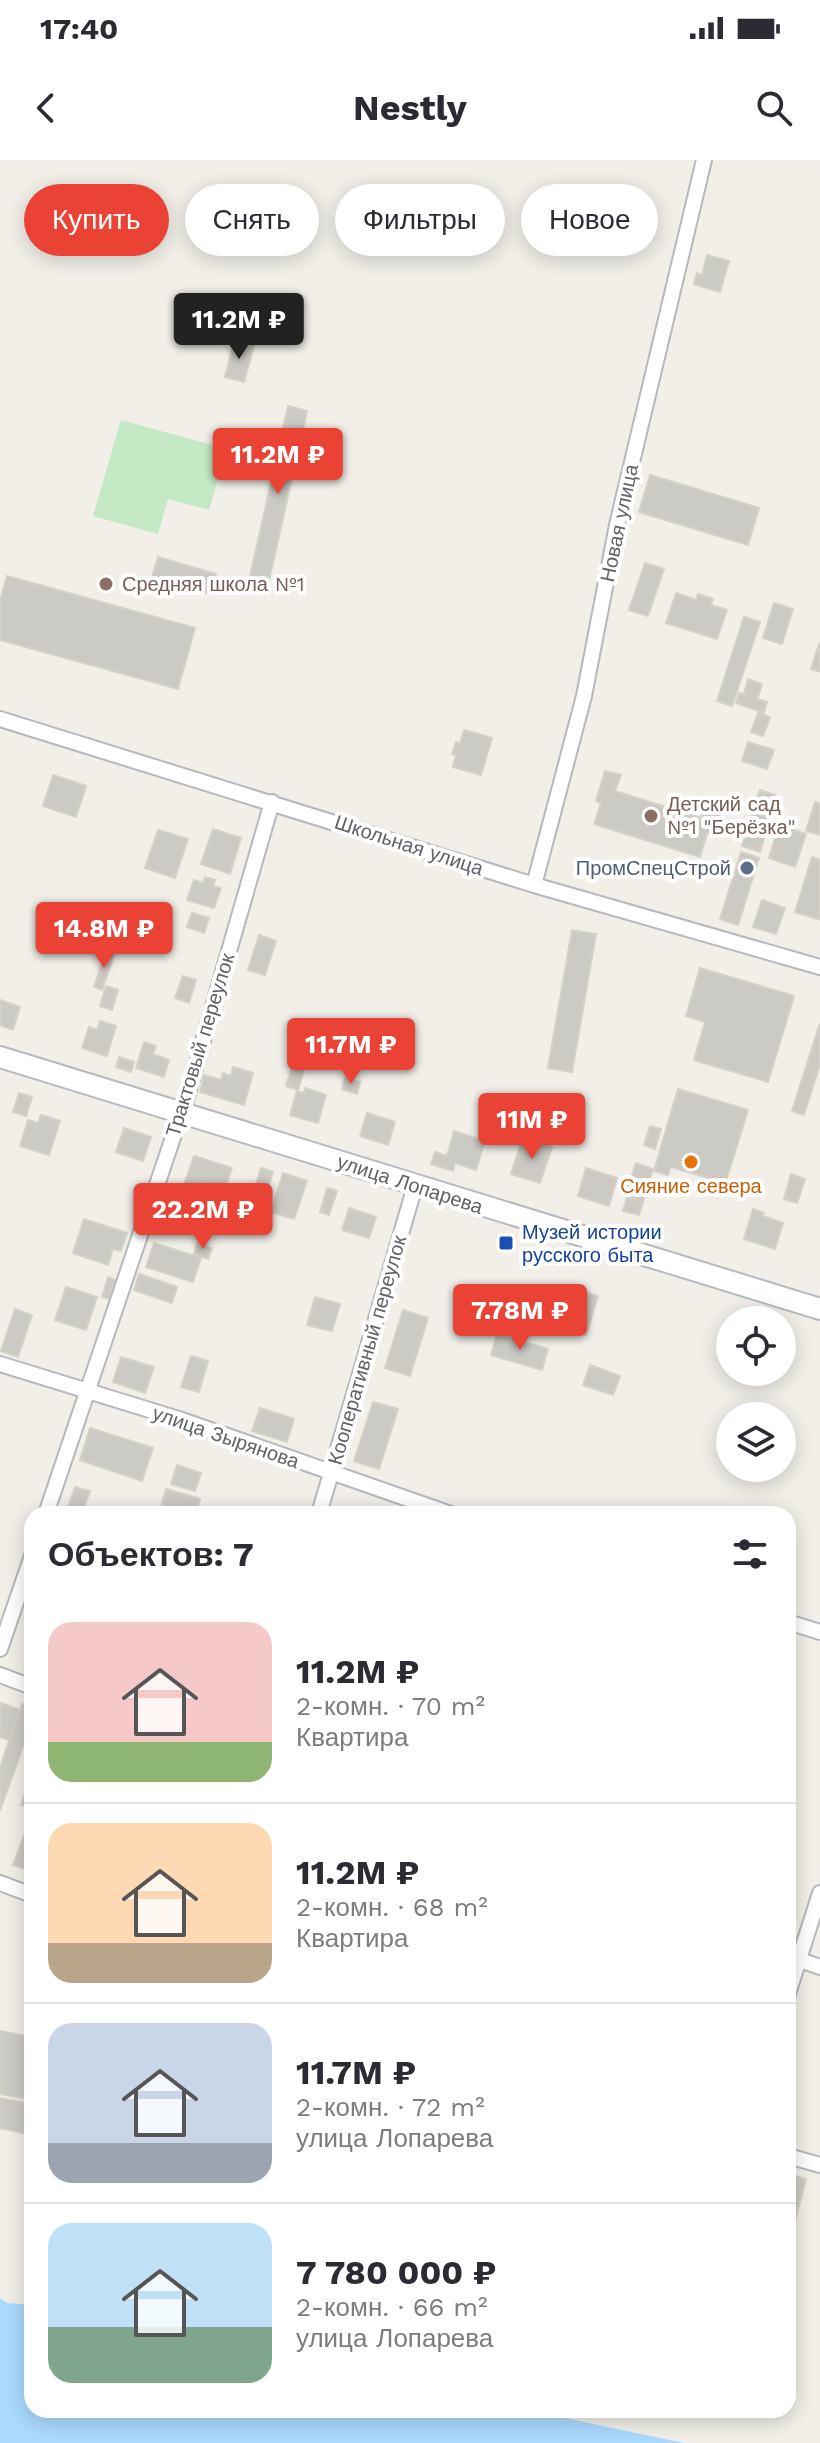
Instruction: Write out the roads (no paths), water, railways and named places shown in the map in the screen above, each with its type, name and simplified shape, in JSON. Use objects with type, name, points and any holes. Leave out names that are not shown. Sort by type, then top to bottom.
[{"type":"main road","name":"улица Лопарева","points":[[0,1057],[820,1309]]},
{"type":"street","name":"Новая улица","points":[[534,885],[584,696],[617,525],[704,160]]},
{"type":"street","name":"Школьная улица","points":[[0,719],[534,885],[820,967]]},
{"type":"street","name":"Трактовый переулок","points":[[49,1506],[181,1112],[272,802]]},
{"type":"street","name":"Кооперативный переулок","points":[[321,1506],[415,1186]]},
{"type":"street","name":"улица Зырянова","points":[[0,1364],[194,1424],[428,1506]]},
{"type":"street","points":[[0,1649],[24,1579]]},
{"type":"street","points":[[796,1624],[820,1632]]},
{"type":"street","points":[[0,1675],[24,1684]]},
{"type":"street","points":[[0,1883],[24,1892]]},
{"type":"street","points":[[796,1951],[820,1893]]},
{"type":"street","points":[[796,1959],[820,1967]]},
{"type":"street","points":[[796,2158],[820,2165]]},
{"type":"water","points":[[0,2298],[7,2303],[24,2304],[24,2418],[565,2418],[684,2443],[0,2443]]},
{"type":"place","name":"Средняя школа №1","points":[[106,584]]},
{"type":"place","name":"Детский сад №1 \"Берёзка\"","points":[[651,816]]},
{"type":"place","name":"ПромСпецСтрой","points":[[747,868]]},
{"type":"place","name":"Сияние севера","points":[[691,1162]]},
{"type":"place","name":"Музей истории русского быта","points":[[506,1243]]}]
